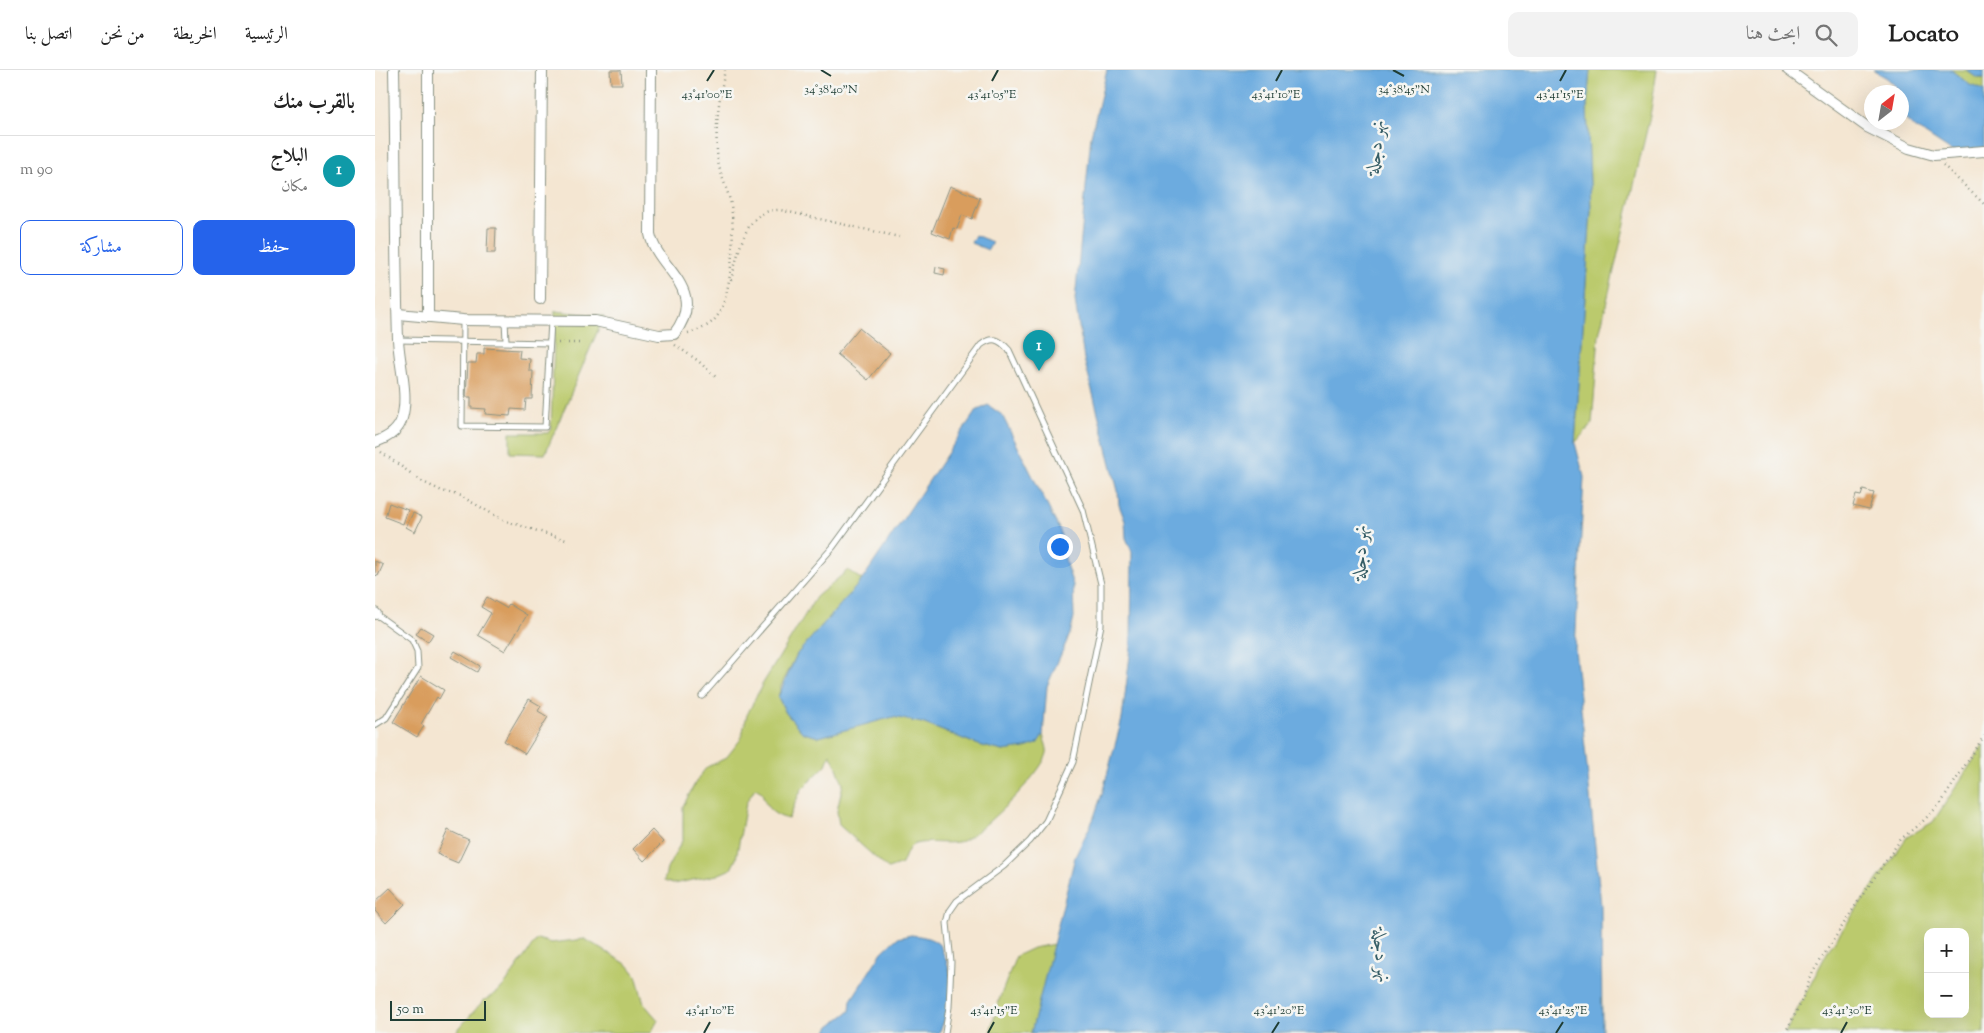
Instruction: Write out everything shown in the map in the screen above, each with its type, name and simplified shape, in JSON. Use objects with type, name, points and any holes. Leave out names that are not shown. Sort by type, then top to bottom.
[{"type":"street","points":[[375,442],[386,438],[397,428],[402,419],[404,404],[398,340],[394,70]]},
{"type":"street","points":[[428,70],[428,317]]},
{"type":"street","points":[[540,299],[542,70]]},
{"type":"street","points":[[398,314],[463,320],[607,322],[667,336],[674,334],[683,318],[683,289],[674,272],[657,253],[650,234],[651,70]]},
{"type":"street","points":[[1788,70],[1881,135],[1909,148],[1934,155],[1984,151]]},
{"type":"lane","points":[[463,320],[462,426],[545,427],[551,321]]},
{"type":"lane","points":[[505,320],[506,341]]},
{"type":"lane","points":[[702,696],[833,547],[981,346],[989,339],[1002,343],[1009,350],[1083,510],[1101,584],[1101,625],[1073,762],[1046,821],[1017,853],[957,901],[950,912],[947,922],[951,962],[949,1007],[945,1033]]},
{"type":"lane","points":[[398,340],[549,343]]},
{"type":"lane","points":[[375,725],[386,718],[418,668],[417,651],[412,640],[376,614]]},
{"type":"path","points":[[725,70],[719,104],[717,144],[718,164],[727,190],[732,216],[729,284]]},
{"type":"path","points":[[1934,155],[1984,204]]},
{"type":"path","points":[[674,334],[695,331],[713,322],[723,305],[748,226],[756,216],[768,210],[780,210],[899,237]]},
{"type":"path","points":[[651,333],[675,345],[697,360],[717,378]]},
{"type":"path","points":[[549,343],[579,343]]},
{"type":"path","points":[[375,449],[423,482],[442,491],[461,496],[503,520],[569,541]]},
{"type":"path","points":[[1785,1033],[1799,1007],[1813,972],[1861,897],[1901,838],[1923,821],[1941,803],[1984,736]]},
{"type":"green space","points":[[1590,70],[1657,70],[1650,116],[1599,335],[1592,424],[1575,443],[1591,210],[1587,106]]},
{"type":"green space","points":[[1951,70],[1966,70],[1977,78],[1984,78],[1984,90],[1970,85]]},
{"type":"green space","points":[[555,311],[604,316],[545,454],[510,453],[510,433],[548,433],[551,428]]},
{"type":"green space","points":[[848,570],[862,580],[797,654],[781,686],[778,697],[786,713],[803,733],[819,737],[893,717],[922,723],[979,745],[1003,751],[1036,744],[1043,735],[1047,753],[1043,762],[1010,802],[971,836],[962,841],[949,843],[927,842],[914,844],[910,847],[902,864],[888,869],[839,825],[837,811],[843,784],[830,754],[826,765],[801,790],[788,819],[771,810],[765,802],[762,792],[755,788],[746,803],[736,859],[731,869],[717,875],[673,884],[664,881],[667,869],[683,839],[683,806],[698,778],[707,767],[726,758],[741,739],[747,715],[762,685],[816,597]]},
{"type":"green space","points":[[1984,744],[1984,1033],[1785,1033],[1829,949],[1907,837],[1933,822]]},
{"type":"green space","points":[[537,939],[551,943],[585,939],[628,965],[636,975],[644,1004],[658,1020],[651,1033],[455,1033],[483,1001],[498,992],[506,983]]},
{"type":"green space","points":[[1054,944],[1031,1033],[990,1033],[999,1000],[1016,956],[1033,948]]},
{"type":"water","name":"نهر دجلة","points":[[1107,70],[1590,70],[1587,106],[1591,210],[1575,443],[1584,477],[1575,649],[1601,905],[1602,1033],[1031,1033],[1075,857],[1093,820],[1102,794],[1122,719],[1131,647],[1132,552],[1126,538],[1125,521],[1119,505],[1118,491],[1084,359],[1075,300],[1091,136]]},
{"type":"water","points":[[1873,70],[1951,70],[1970,85],[1984,90],[1984,155],[1954,153],[1910,124],[1909,85],[1894,85],[1887,78]]},
{"type":"water","points":[[1966,70],[1984,70],[1984,78],[1977,78]]},
{"type":"water","points":[[975,235],[992,242],[988,250],[971,243]]},
{"type":"water","points":[[988,405],[1002,415],[1060,531],[1066,564],[1073,585],[1074,617],[1070,634],[1047,686],[1043,735],[1037,744],[1003,751],[979,745],[922,723],[893,717],[819,737],[803,733],[786,713],[778,697],[797,654],[862,580],[976,411]]},
{"type":"water","points":[[911,935],[921,936],[938,943],[948,965],[951,994],[947,1014],[939,1033],[826,1033],[830,1026],[850,1011],[851,1000],[882,952],[897,938]]},
{"type":"building","points":[[610,70],[621,70],[622,84],[611,84]]},
{"type":"building","points":[[950,186],[980,198],[972,219],[962,215],[957,229],[953,228],[950,239],[932,232]]},
{"type":"building","points":[[488,228],[496,228],[495,253],[487,253]]},
{"type":"building","points":[[936,267],[945,269],[944,275],[935,273]]},
{"type":"building","points":[[859,328],[890,353],[868,380],[837,354]]},
{"type":"building","points":[[484,348],[520,350],[519,358],[530,359],[529,371],[533,371],[532,399],[526,399],[525,410],[511,409],[510,416],[485,414],[486,409],[471,408],[471,397],[466,397],[468,363],[476,363],[477,354],[484,354]]},
{"type":"building","points":[[1863,490],[1874,493],[1869,510],[1853,506],[1856,495],[1861,496]]},
{"type":"building","points":[[389,503],[408,510],[403,524],[385,517]]},
{"type":"building","points":[[413,513],[422,517],[415,532],[406,527]]},
{"type":"building","points":[[375,561],[383,565],[378,576],[375,575]]},
{"type":"building","points":[[487,597],[506,608],[509,604],[527,615],[505,651],[478,635],[491,613],[481,607]]},
{"type":"building","points":[[421,627],[433,634],[428,642],[416,634]]},
{"type":"building","points":[[455,651],[480,666],[477,672],[451,657]]},
{"type":"building","points":[[421,676],[444,690],[439,699],[437,697],[421,724],[424,726],[417,737],[393,722]]},
{"type":"building","points":[[529,699],[541,706],[538,711],[548,717],[525,754],[504,741]]},
{"type":"building","points":[[448,830],[469,840],[458,863],[437,854]]},
{"type":"building","points":[[652,830],[663,842],[644,861],[633,849]]},
{"type":"building","points":[[390,888],[405,904],[386,923],[375,911],[375,902]]},
{"type":"place","name":"البلاج","points":[[1039,371]]}]
